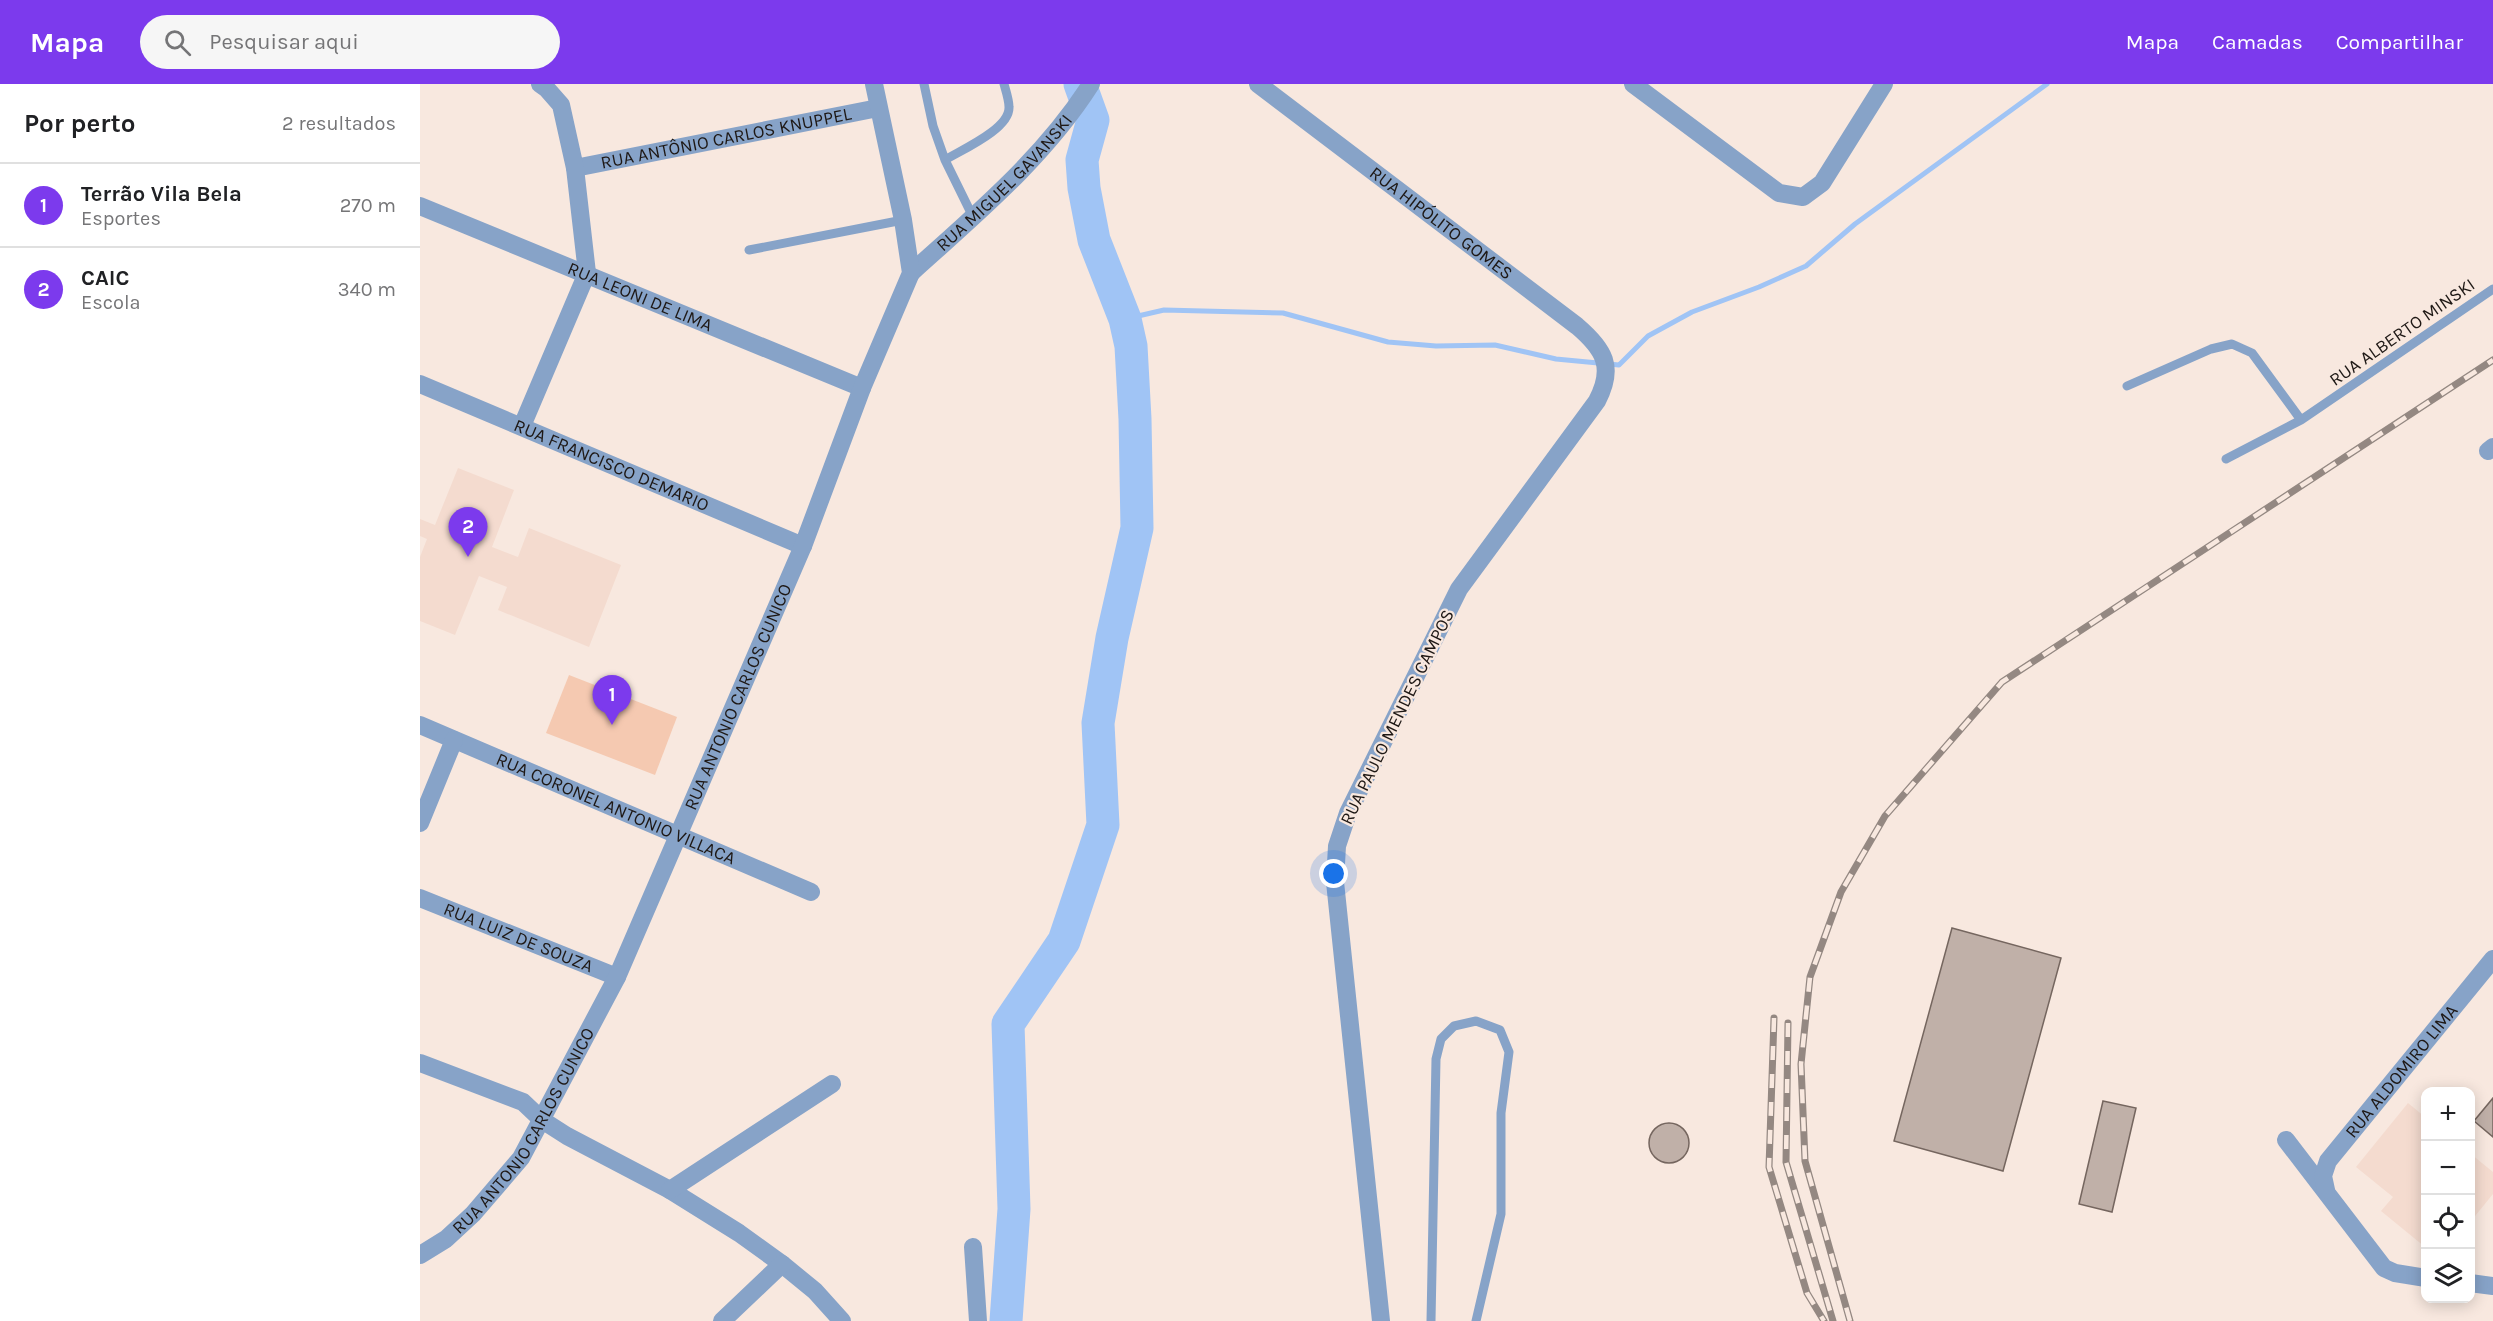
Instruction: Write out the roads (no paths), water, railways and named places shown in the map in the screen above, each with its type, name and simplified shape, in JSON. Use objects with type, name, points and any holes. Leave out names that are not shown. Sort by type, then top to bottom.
[{"type":"street","points":[[522,426],[587,273],[575,168],[561,105],[547,88],[540,84]]},
{"type":"street","points":[[874,84],[903,220],[910,273]]},
{"type":"street","name":"RUA MIGUEL GAVANSKI","points":[[910,273],[1024,168],[1072,111],[1091,84]]},
{"type":"street","name":"RUA HIPÓLITO GOMES","points":[[1258,84],[1594,340],[1604,355],[1607,374]]},
{"type":"street","points":[[1633,84],[1779,193],[1803,197],[1822,183],[1884,84]]},
{"type":"street","name":"RUA ANTÔNIO CARLOS KNUPPEL","points":[[575,168],[878,108]]},
{"type":"street","name":"RUA LEONI DE LIMA","points":[[420,206],[862,388]]},
{"type":"street","name":"RUA ANTONIO CARLOS CUNICO","points":[[420,1255],[446,1239],[493,1191],[521,1158],[617,977],[803,546],[862,388],[910,273]]},
{"type":"street","name":"RUA PAULO MENDES CAMPOS","points":[[1381,1321],[1335,882],[1337,846],[1348,813],[1460,589],[1597,401],[1605,386],[1607,374]]},
{"type":"street","name":"RUA FRANCISCO DEMARIO","points":[[420,384],[803,546]]},
{"type":"street","name":"RUA CORONEL ANTONIO VILLACA","points":[[420,725],[812,892]]},
{"type":"street","points":[[420,823],[454,740]]},
{"type":"street","name":"RUA LUIZ DE SOUZA","points":[[420,898],[617,977]]},
{"type":"street","name":"RUA ALDOMIRO LIMA","points":[[2326,1190],[2324,1176],[2328,1161],[2493,959]]},
{"type":"street","points":[[420,1063],[523,1102],[542,1120],[567,1136],[670,1190],[739,1233],[782,1264],[815,1291],[842,1321]]},
{"type":"street","points":[[670,1190],[832,1084]]},
{"type":"street","points":[[2286,1140],[2384,1268],[2394,1273],[2421,1277]]},
{"type":"street","points":[[973,1247],[978,1321]]},
{"type":"street","points":[[722,1321],[782,1264]]},
{"type":"street","points":[[2475,1284],[2493,1286]]},
{"type":"lane","points":[[924,84],[933,126],[945,160],[973,217]]},
{"type":"lane","points":[[945,160],[998,128],[1006,120],[1010,108],[1004,84]]},
{"type":"lane","points":[[749,250],[903,220]]},
{"type":"lane","name":"RUA ALBERTO MINSKI","points":[[2226,459],[2301,420],[2330,402],[2493,289]]},
{"type":"lane","points":[[2127,386],[2211,349],[2232,344],[2252,353],[2301,420]]},
{"type":"lane","points":[[1431,1321],[1436,1059],[1441,1039],[1454,1026],[1476,1021],[1500,1030],[1509,1052],[1501,1113],[1501,1214],[1476,1321]]},
{"type":"waterway","points":[[1006,1321],[1014,1209],[1008,1024],[1064,941],[1103,825],[1098,723],[1112,638],[1137,528],[1131,346],[1125,319],[1094,240],[1084,188],[1082,160],[1093,120],[1080,84]]},
{"type":"waterway","points":[[1125,319],[1164,310],[1283,313],[1388,342],[1436,346],[1495,345],[1556,359],[1619,365],[1648,336],[1692,312],[1759,287],[1806,266],[1855,224],[2047,84]]},
{"type":"railway","points":[[1850,1321],[1805,1161],[1801,1064],[1810,977],[1841,892],[1885,816],[2002,682],[2493,360]]},
{"type":"railway","points":[[1774,1018],[1769,1167],[1807,1293],[1824,1321]]},
{"type":"railway","points":[[1788,1023],[1786,1162],[1833,1321]]},
{"type":"place","name":"CAIC","points":[[468,557]]},
{"type":"place","name":"Terrão Vila Bela","points":[[612,725]]}]
